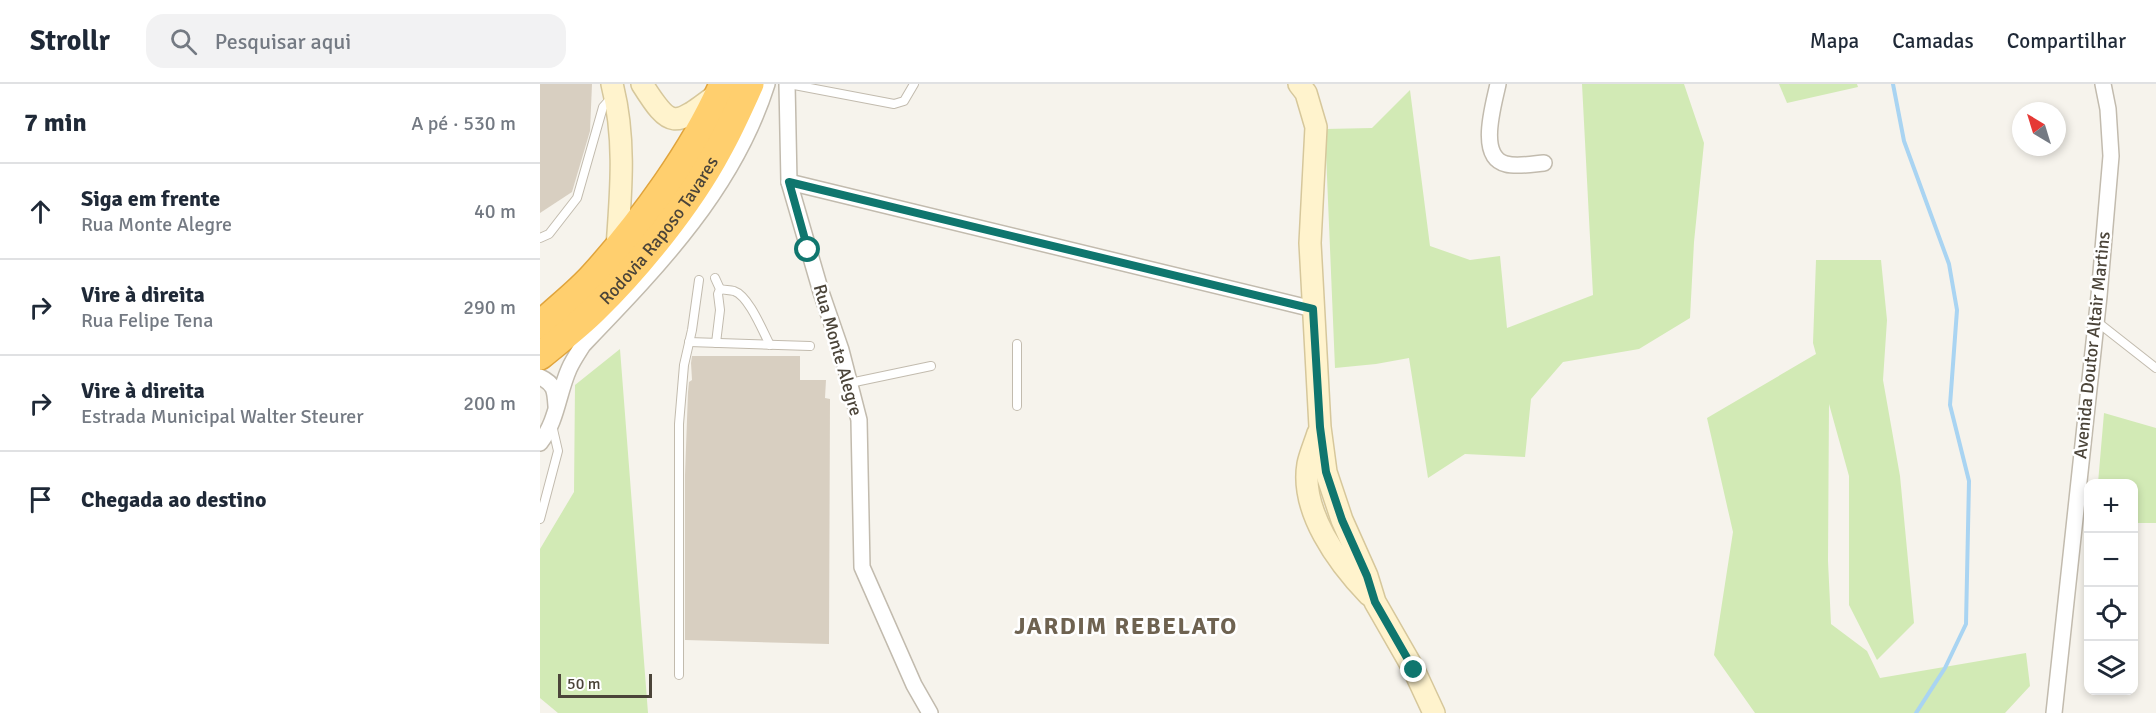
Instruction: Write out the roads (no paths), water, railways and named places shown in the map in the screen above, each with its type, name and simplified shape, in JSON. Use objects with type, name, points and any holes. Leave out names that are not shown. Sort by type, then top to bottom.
[{"type":"highway","name":"Rodovia Raposo Tavares","points":[[540,325],[593,276],[656,198],[697,135],[721,88]]},
{"type":"highway","name":"Rodovia Raposo Tavares","points":[[540,356],[594,310],[626,277],[689,196],[755,94]]},
{"type":"street","points":[[642,84],[665,117],[675,119],[689,116],[721,88]]},
{"type":"street","points":[[540,443],[554,417],[574,357],[657,268],[725,175],[749,133],[755,94],[767,84]]},
{"type":"street","points":[[1299,84],[1308,99],[1317,127],[1310,243],[1320,427],[1308,465],[1308,486],[1319,526],[1345,568],[1375,602],[1414,670],[1434,713]]},
{"type":"street","points":[[1498,84],[1492,110],[1489,145],[1496,158],[1506,164],[1544,163]]},
{"type":"street","name":"Avenida Doutor Altair Martins","points":[[2054,713],[2096,321],[2110,156],[2108,109],[2103,84]]},
{"type":"street","points":[[755,94],[788,88]]},
{"type":"street","name":"Rua Monte Alegre","points":[[788,88],[789,182],[850,383],[859,420],[862,567],[914,685],[930,713]]},
{"type":"street","points":[[613,89],[620,123],[623,168],[617,247]]},
{"type":"street","points":[[789,182],[1313,309]]},
{"type":"street","points":[[540,378],[550,382],[554,389],[554,417]]},
{"type":"lane","points":[[788,88],[894,104],[904,101],[914,84]]},
{"type":"lane","points":[[540,238],[549,234],[577,198],[603,107],[613,89]]},
{"type":"lane","points":[[715,278],[720,288],[716,343]]},
{"type":"lane","points":[[679,675],[679,424],[684,365],[699,280]]},
{"type":"lane","points":[[720,288],[739,294],[755,314],[770,345]]},
{"type":"lane","points":[[2096,321],[2156,368]]},
{"type":"lane","points":[[689,342],[810,346]]},
{"type":"lane","points":[[1017,344],[1017,406]]},
{"type":"lane","points":[[850,383],[931,366]]},
{"type":"lane","points":[[540,519],[558,451],[554,417]]},
{"type":"waterway","points":[[1893,84],[1904,141],[1949,264],[1957,310],[1950,405],[1969,481],[1966,624],[1945,668],[1916,713]]},
{"type":"district","name":"JARDIM REBELATO","points":[[1126,626]]}]
